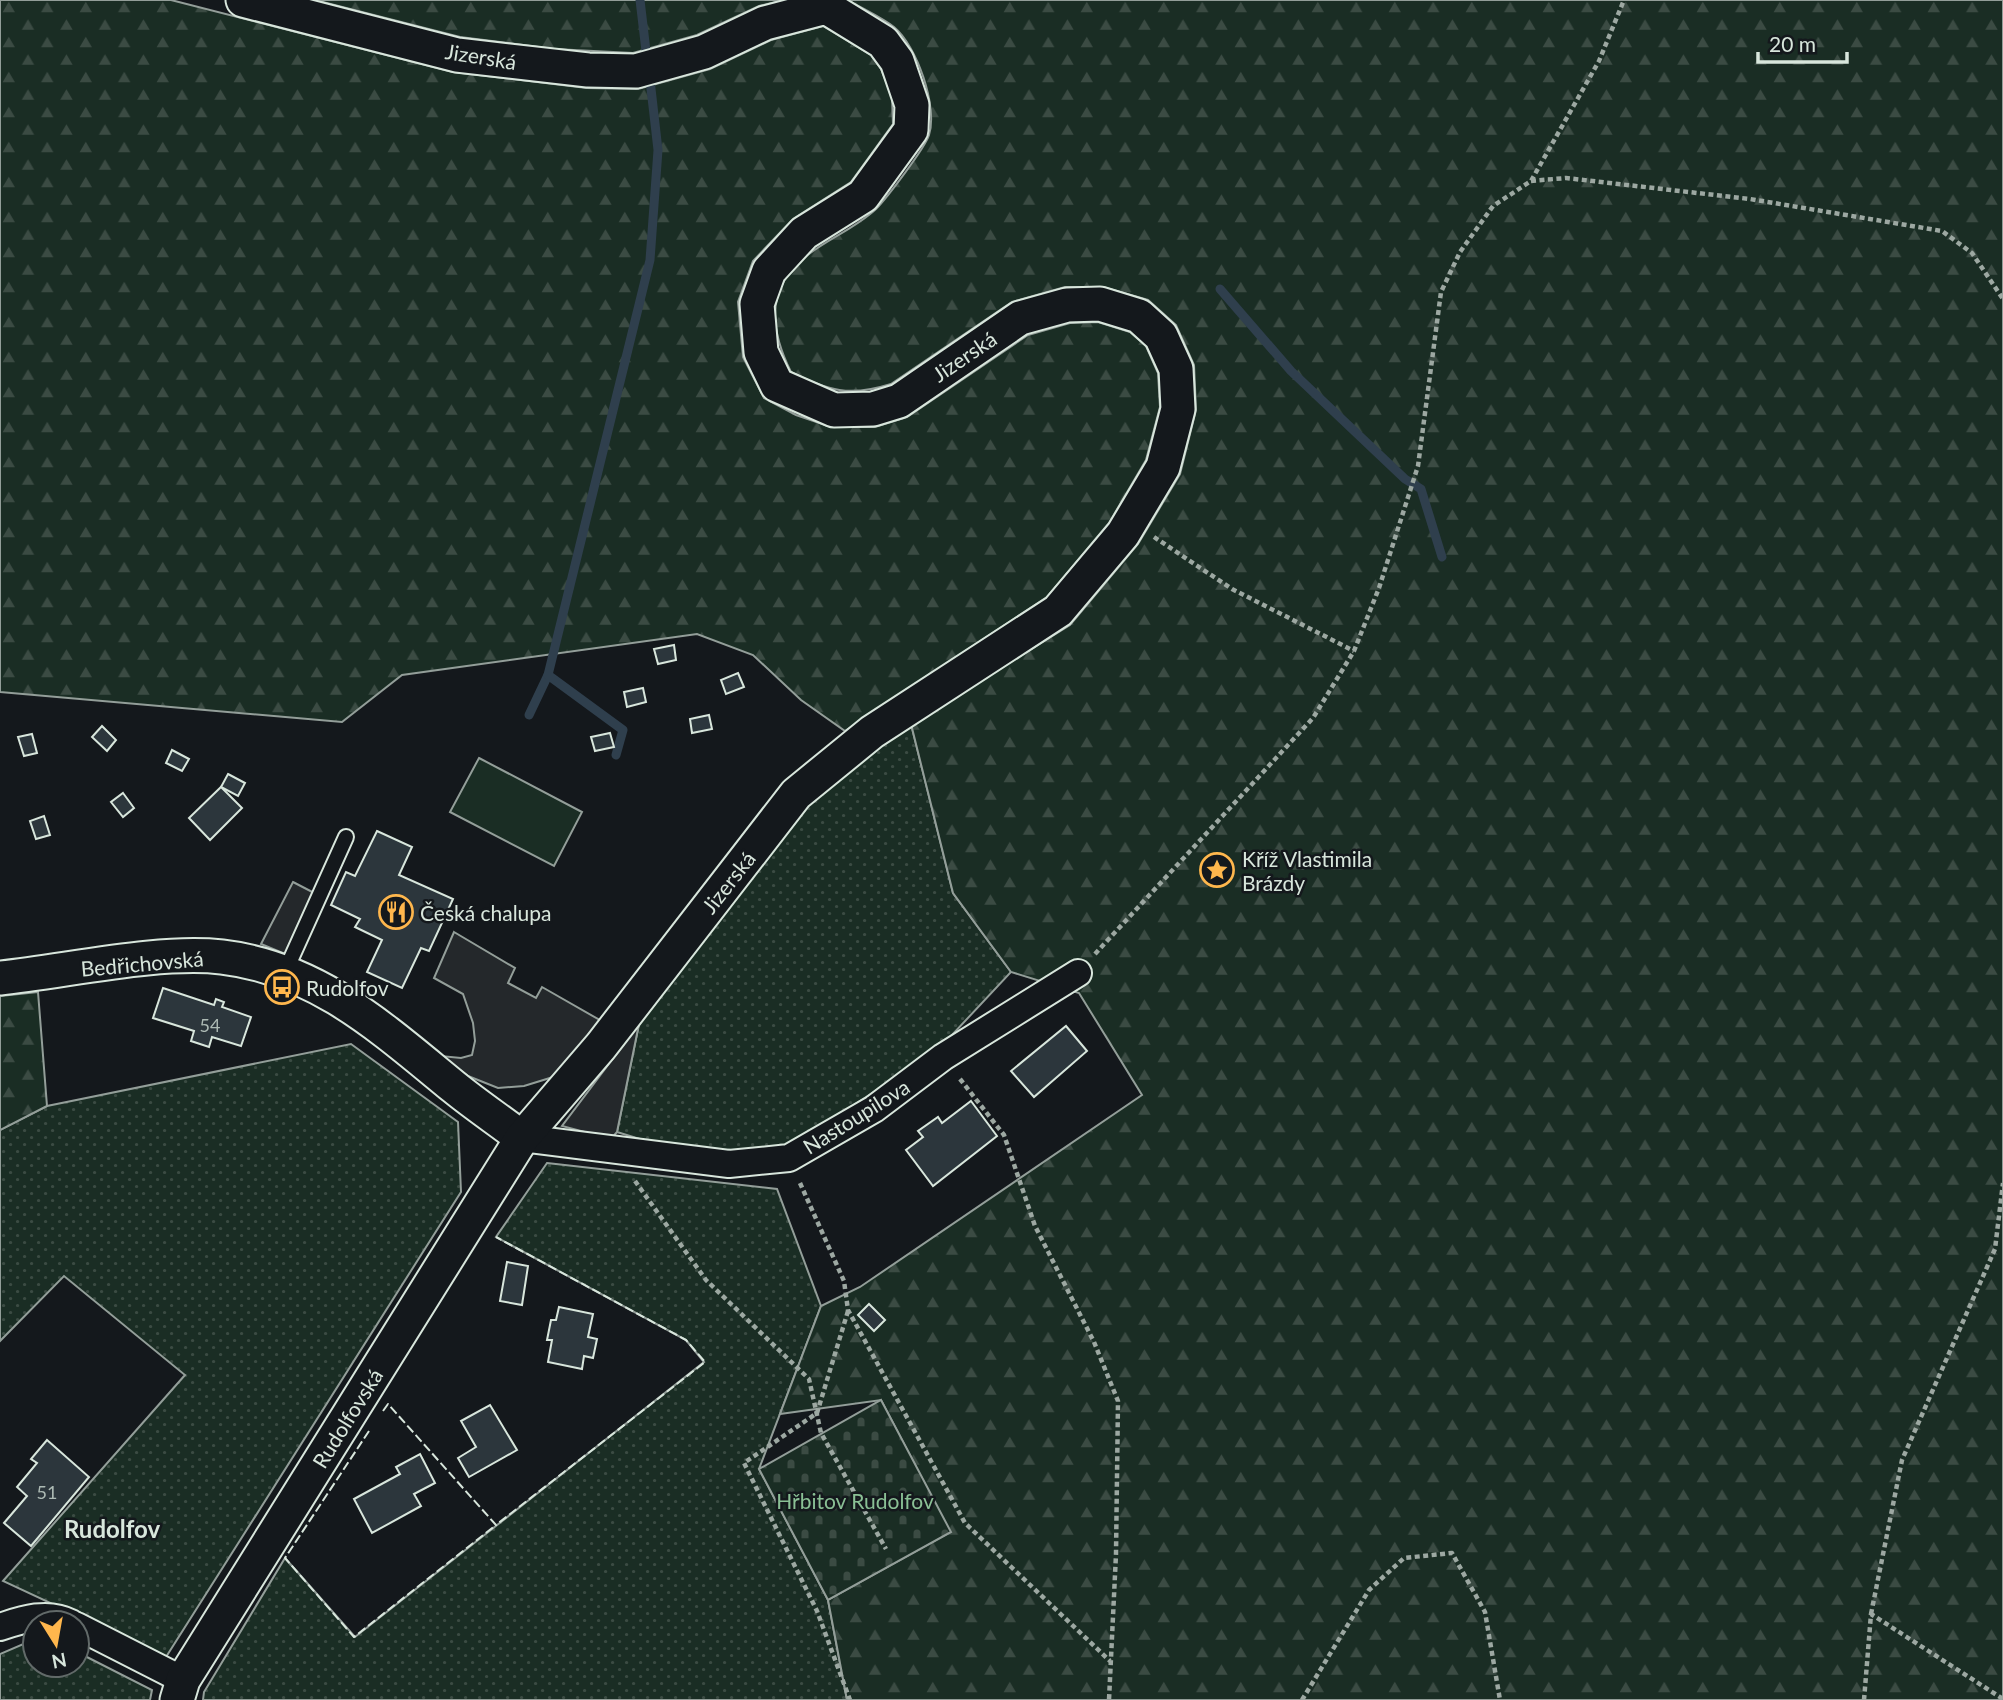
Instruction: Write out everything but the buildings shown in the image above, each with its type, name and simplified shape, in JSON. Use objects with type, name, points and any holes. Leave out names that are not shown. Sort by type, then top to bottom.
[{"type":"street","name":"Jizerská","points":[[243,0],[457,55],[588,70],[636,71],[704,52],[765,23],[826,7],[883,42],[897,61],[912,105],[911,130],[863,196],[804,233],[769,271],[757,304],[761,352],[777,385],[834,410],[873,409],[899,401],[1020,318],[1068,305],[1089,304],[1100,304],[1139,316],[1161,336],[1176,369],[1178,409],[1163,467],[1130,522],[1058,611],[872,732],[796,794],[601,1046],[522,1138]]},
{"type":"street","name":"Bedřichovská","points":[[0,978],[167,958],[220,957],[271,966],[329,991],[359,1010],[522,1138]]},
{"type":"street","name":"Nastoupilova","points":[[522,1138],[589,1145],[614,1152],[729,1164],[789,1158],[874,1109],[943,1057],[1078,973]]},
{"type":"street","name":"Rudolfovská","points":[[180,1690],[522,1138]]},
{"type":"street","points":[[0,1627],[21,1620]]},
{"type":"street","points":[[91,1635],[180,1690]]},
{"type":"lane","points":[[285,972],[346,837]]},
{"type":"path","points":[[1078,973],[1313,718],[1354,651],[1379,588],[1418,466],[1441,292],[1460,252],[1493,206],[1531,181],[1599,61],[1625,0]]},
{"type":"path","points":[[1531,181],[1566,178],[1750,199],[1942,231],[1972,253],[2003,299]]},
{"type":"path","points":[[1130,522],[1232,589],[1354,651]]},
{"type":"path","points":[[943,1057],[1004,1135],[1035,1226],[1094,1342],[1118,1401],[1109,1700]]},
{"type":"path","points":[[614,1152],[706,1280],[809,1378],[821,1433],[886,1549]]},
{"type":"path","points":[[789,1158],[844,1281],[848,1310],[965,1523],[1110,1662]]},
{"type":"path","points":[[1864,1700],[1871,1614],[1902,1460],[1995,1249],[2003,1183]]},
{"type":"path","points":[[848,1310],[817,1413],[744,1463],[817,1611],[850,1700]]},
{"type":"path","points":[[1302,1700],[1369,1590],[1404,1558],[1452,1553],[1485,1612],[1500,1700]]},
{"type":"path","points":[[1871,1614],[2003,1699]]},
{"type":"green space","points":[[0,0],[171,0],[453,72],[587,88],[638,89],[710,69],[771,40],[823,26],[871,55],[881,69],[892,97],[893,124],[851,182],[793,219],[753,261],[738,302],[743,357],[764,398],[796,415],[831,427],[875,427],[907,417],[1028,335],[1070,323],[1098,322],[1130,332],[1146,346],[1158,373],[1160,407],[1146,460],[1109,523],[1047,597],[845,731],[801,700],[753,655],[697,634],[402,675],[342,722],[0,692]]},
{"type":"green space","points":[[315,0],[784,0],[759,6],[697,35],[633,53],[554,49],[460,37]]},
{"type":"green space","points":[[848,0],[2003,0],[2003,1700],[847,1700],[828,1600],[950,1532],[881,1400],[780,1414],[821,1306],[860,1287],[1142,1095],[1079,993],[1011,972],[953,893],[911,724],[1070,625],[1138,544],[1180,474],[1196,410],[1194,365],[1176,325],[1148,300],[1103,287],[1065,287],[1012,302],[891,384],[863,390],[840,390],[816,384],[791,372],[778,339],[775,315],[784,281],[804,258],[876,209],[920,151],[929,135],[931,123],[931,109],[924,78],[918,62],[902,36],[889,23]]},
{"type":"green space","points":[[911,724],[953,893],[1011,972],[937,1051],[789,1147],[739,1153],[682,1152],[617,1132],[639,1024],[805,802]]},
{"type":"green space","points":[[479,758],[582,812],[554,866],[450,812]]},
{"type":"green space","points":[[38,992],[47,1106],[0,1130],[0,996]]},
{"type":"green space","points":[[351,1044],[458,1122],[461,1192],[166,1657],[91,1622],[91,1609],[63,1609],[3,1581],[185,1375],[64,1276],[0,1341],[0,1130],[47,1106]]},
{"type":"green space","points":[[547,1163],[777,1189],[821,1306],[759,1469],[828,1600],[847,1700],[203,1700],[204,1692],[285,1558],[355,1637],[704,1362],[686,1340],[496,1237]]},
{"type":"green space","name":"Hřbitov Rudolfov","points":[[881,1400],[951,1532],[828,1600],[759,1469]]},
{"type":"green space","points":[[21,1645],[21,1679],[91,1679],[91,1659],[152,1690],[150,1700],[0,1700],[0,1654]]},
{"type":"shaded area","points":[[293,882],[322,897],[290,956],[261,944]]},
{"type":"shaded area","points":[[454,932],[515,968],[508,983],[536,998],[542,987],[605,1023],[553,1077],[524,1086],[498,1088],[468,1076],[441,1056],[461,1058],[472,1055],[475,1041],[473,1023],[463,994],[434,978]]},
{"type":"shaded area","points":[[639,1024],[617,1132],[611,1139],[562,1126]]},
{"type":"waterway","points":[[640,0],[646,51]]},
{"type":"waterway","points":[[616,755],[623,730],[548,675],[650,260],[658,150],[650,80]]},
{"type":"waterway","points":[[1220,289],[1291,371],[1405,479],[1421,489],[1442,557]]},
{"type":"waterway","points":[[529,715],[548,675]]},
{"type":"fence","points":[[383,1411],[388,1404],[496,1525],[705,1362],[686,1340],[496,1237]]},
{"type":"fence","points":[[369,1431],[285,1558],[354,1637],[496,1525]]},
{"type":"place","name":"Kříž Vlastimila Brázdy","points":[[1217,870]]},
{"type":"place","name":"Česká chalupa","points":[[396,912]]},
{"type":"place","name":"Rudolfov","points":[[282,987]]},
{"type":"district","name":"Rudolfov","points":[[112,1528]]}]
